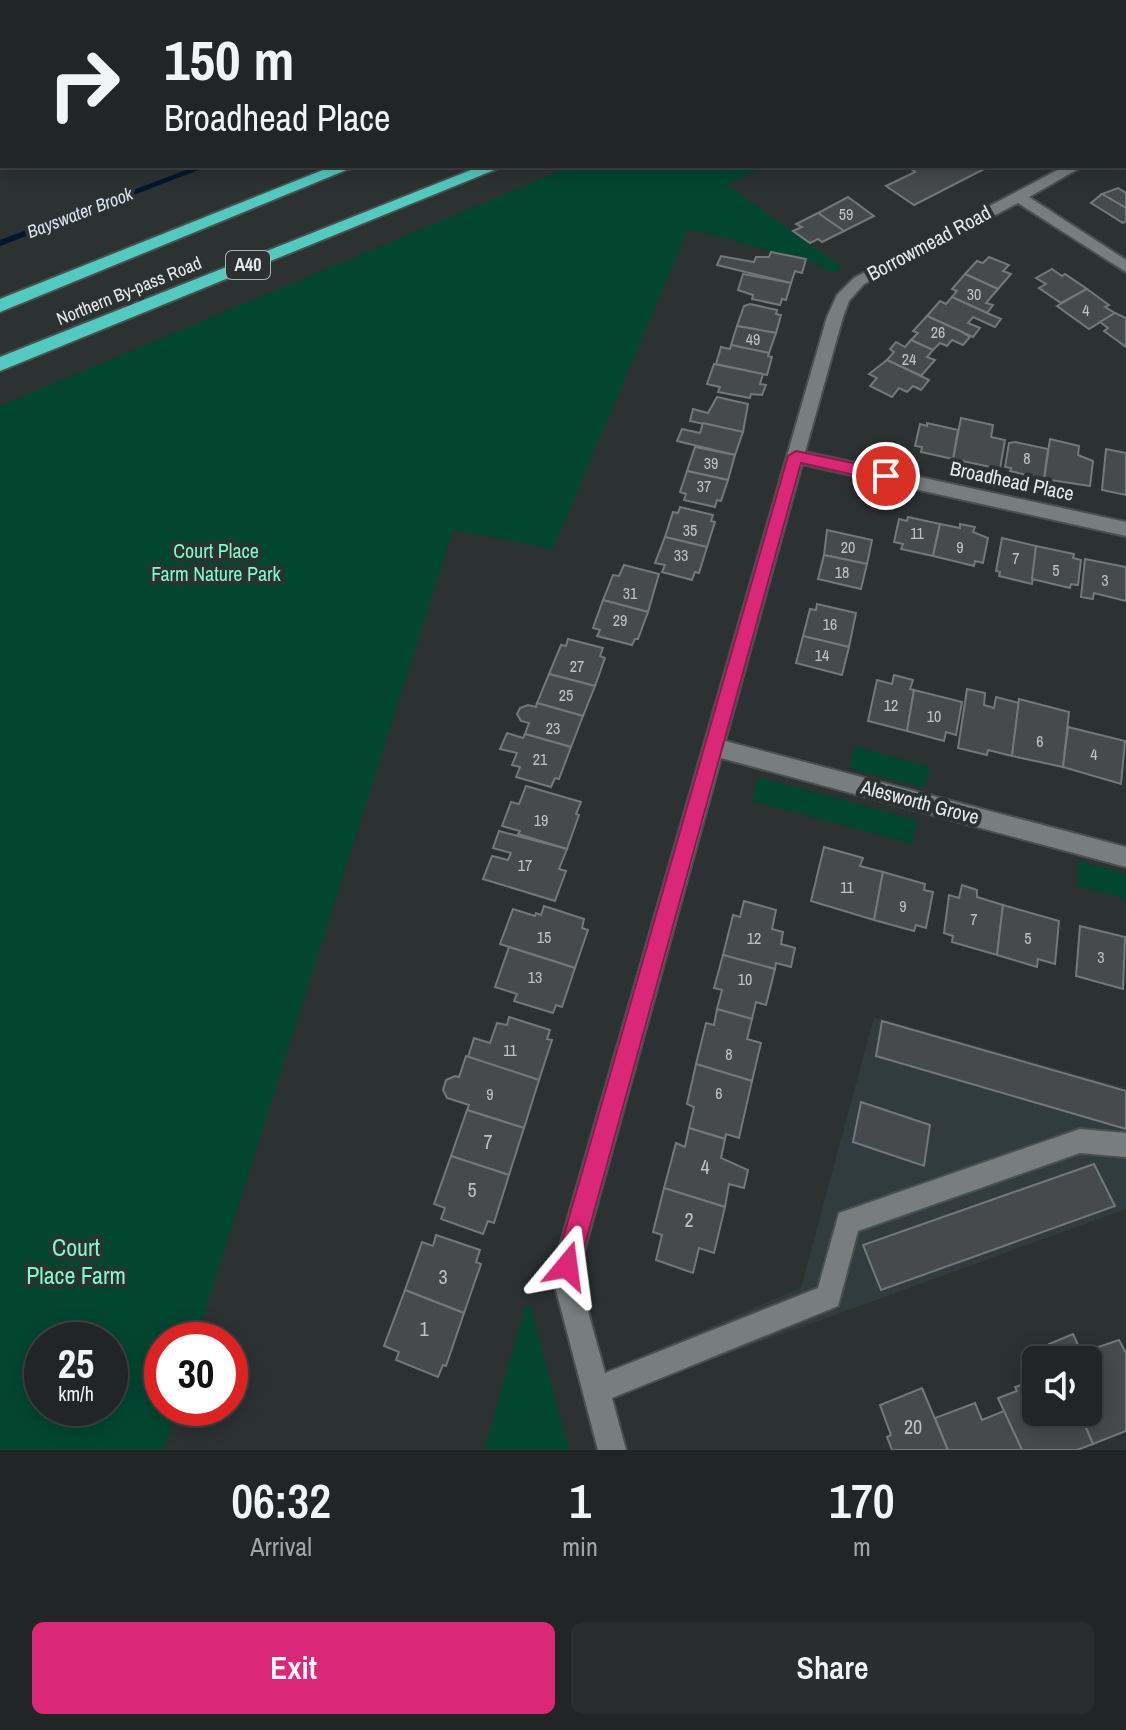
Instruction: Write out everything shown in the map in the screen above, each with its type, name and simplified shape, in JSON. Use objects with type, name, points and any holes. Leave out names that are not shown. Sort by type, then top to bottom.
[{"type":"highway","name":"Northern By-pass Road","points":[[0,306],[343,168]]},
{"type":"highway","name":"Northern By-pass Road","points":[[0,364],[491,168]]},
{"type":"street","name":"Borrowmead Road","points":[[612,1450],[568,1286],[567,1266],[835,317],[848,290],[859,281],[1072,168]]},
{"type":"street","points":[[1018,196],[1126,267]]},
{"type":"street","name":"Broadhead Place","points":[[796,456],[1126,529]]},
{"type":"street","name":"Alesworth Grove","points":[[714,747],[1126,857]]},
{"type":"street","points":[[595,1391],[829,1297],[848,1222],[1080,1141],[1126,1145]]},
{"type":"shaded area","points":[[874,1017],[1126,1088],[1126,1209],[640,1386],[631,1360],[801,1288]]},
{"type":"green space","name":"Court Place Farm Nature Park","points":[[567,168],[763,168],[727,185],[843,268],[832,273],[807,261],[688,230],[553,549],[453,530],[202,1322],[144,1322],[144,1426],[171,1426],[164,1450],[0,1450],[0,406]]},
{"type":"green space","points":[[854,746],[930,767],[926,785],[921,787],[853,770],[850,765]]},
{"type":"green space","points":[[758,777],[917,820],[913,844],[752,801]]},
{"type":"green space","points":[[1079,861],[1126,874],[1126,899],[1077,886]]},
{"type":"green space","points":[[530,1305],[569,1450],[484,1450],[525,1308]]},
{"type":"building","points":[[910,168],[986,168],[914,205],[886,186],[915,172]]},
{"type":"building","points":[[1118,188],[1126,193],[1126,208],[1102,194]]},
{"type":"building","points":[[1102,194],[1126,208],[1126,221],[1123,223],[1091,203]]},
{"type":"building","points":[[848,197],[874,216],[844,231],[818,213]]},
{"type":"building","points":[[818,213],[844,231],[822,242],[818,239],[810,243],[793,231],[802,227],[796,224]]},
{"type":"building","points":[[771,252],[806,259],[802,273],[795,271],[791,283],[717,265],[721,256],[754,262],[756,257],[769,257]]},
{"type":"building","points":[[989,257],[1009,265],[1003,271],[1011,274],[998,289],[965,274],[977,261],[983,263]]},
{"type":"building","points":[[1052,269],[1087,289],[1061,303],[1039,288],[1046,284],[1036,278]]},
{"type":"building","points":[[743,274],[791,283],[786,300],[782,299],[780,305],[752,299],[753,295],[738,290]]},
{"type":"building","points":[[965,274],[998,289],[986,303],[993,305],[987,313],[952,297],[957,291],[952,289]]},
{"type":"building","points":[[1087,289],[1115,313],[1089,329],[1057,306]]},
{"type":"building","points":[[952,297],[1001,319],[995,327],[973,317],[968,323],[980,328],[973,337],[927,316],[940,301],[946,304]]},
{"type":"building","points":[[750,304],[777,310],[776,314],[781,315],[776,333],[737,326],[744,306]]},
{"type":"building","points":[[1115,313],[1126,318],[1126,347],[1104,331],[1108,328],[1100,322]]},
{"type":"building","points":[[927,316],[970,337],[963,345],[952,340],[947,346],[940,343],[933,350],[911,340],[918,333],[913,331]]},
{"type":"building","points":[[737,326],[776,333],[769,353],[731,345]]},
{"type":"building","points":[[911,340],[933,350],[927,357],[935,360],[921,376],[887,360],[894,352],[890,349],[896,342],[905,347]]},
{"type":"building","points":[[731,345],[769,353],[768,356],[772,357],[767,375],[716,364],[721,347],[730,349]]},
{"type":"building","points":[[887,360],[929,380],[921,390],[913,386],[907,392],[899,388],[892,397],[870,386],[877,378],[869,374]]},
{"type":"building","points":[[714,364],[763,374],[760,384],[766,385],[762,395],[751,394],[750,398],[718,392],[720,387],[707,384]]},
{"type":"building","points":[[717,397],[748,404],[743,432],[690,421],[693,409],[708,413]]},
{"type":"building","points":[[961,418],[993,425],[991,437],[1005,440],[1000,469],[953,459]]},
{"type":"building","points":[[703,423],[743,432],[735,455],[677,441],[682,429],[700,433]]},
{"type":"building","points":[[927,423],[958,430],[953,459],[921,452],[922,447],[915,446],[920,424],[927,426]]},
{"type":"building","points":[[1050,439],[1079,446],[1078,455],[1093,461],[1090,486],[1044,479]]},
{"type":"building","points":[[1009,443],[1048,449],[1044,479],[1005,467]]},
{"type":"building","points":[[695,447],[735,455],[728,480],[687,471]]},
{"type":"building","points":[[1106,449],[1126,453],[1126,495],[1102,490]]},
{"type":"building","points":[[687,471],[728,480],[721,501],[717,500],[715,507],[684,500],[686,494],[680,492]]},
{"type":"building","points":[[680,507],[713,515],[711,521],[715,522],[707,547],[665,537],[673,512],[678,513]]},
{"type":"building","points":[[908,517],[940,524],[933,556],[901,549],[903,544],[894,542],[899,519],[907,521]]},
{"type":"building","points":[[940,524],[975,527],[973,532],[988,538],[983,563],[975,561],[974,566],[933,556]]},
{"type":"building","points":[[827,530],[872,540],[867,564],[824,555]]},
{"type":"building","points":[[665,537],[707,547],[699,573],[695,572],[692,580],[662,572],[665,565],[655,563]]},
{"type":"building","points":[[1002,538],[1036,546],[1032,584],[999,576],[1000,572],[996,571]]},
{"type":"building","points":[[1036,546],[1074,554],[1073,558],[1081,560],[1078,585],[1071,584],[1070,588],[1032,579]]},
{"type":"building","points":[[824,555],[867,564],[861,589],[818,579]]},
{"type":"building","points":[[1085,559],[1126,567],[1126,601],[1094,593],[1093,599],[1081,597]]},
{"type":"building","points":[[624,565],[659,574],[648,612],[603,600],[613,575],[619,576]]},
{"type":"building","points":[[603,600],[648,612],[638,639],[632,645],[597,636],[600,630],[593,628]]},
{"type":"building","points":[[817,604],[856,613],[849,647],[803,636],[810,609],[816,610]]},
{"type":"building","points":[[803,636],[849,647],[842,675],[796,663]]},
{"type":"building","points":[[568,639],[603,648],[600,656],[605,658],[595,686],[549,674],[561,645],[566,646]]},
{"type":"building","points":[[549,674],[595,686],[583,716],[537,703]]},
{"type":"building","points":[[894,675],[913,680],[907,731],[868,721],[877,680],[892,684]]},
{"type":"building","points":[[967,689],[985,693],[984,705],[994,708],[996,697],[1019,703],[1012,756],[988,750],[987,755],[958,748]]},
{"type":"building","points":[[914,690],[962,702],[956,735],[946,732],[944,741],[907,731]]},
{"type":"building","points":[[1019,699],[1069,712],[1063,767],[1012,756]]},
{"type":"building","points":[[537,703],[583,716],[571,747],[525,734],[529,723],[521,721],[517,714],[520,708],[528,705],[536,707]]},
{"type":"building","points":[[1068,727],[1125,741],[1121,784],[1063,767]]},
{"type":"building","points":[[507,733],[523,738],[525,734],[571,747],[559,779],[555,778],[551,787],[516,777],[520,767],[512,765],[517,753],[500,749]]},
{"type":"building","points":[[526,786],[581,802],[567,849],[502,826],[511,802],[519,804]]},
{"type":"building","points":[[499,831],[567,849],[559,869],[566,871],[555,901],[483,879],[492,856],[508,860],[511,853],[493,848]]},
{"type":"building","points":[[824,847],[863,858],[860,866],[883,872],[874,920],[811,901]]},
{"type":"building","points":[[883,872],[925,884],[924,890],[933,892],[926,928],[916,925],[914,931],[874,920]]},
{"type":"building","points":[[962,885],[977,890],[977,897],[1003,905],[997,955],[952,942],[953,936],[944,933],[949,895],[959,898]]},
{"type":"building","points":[[744,901],[776,910],[772,929],[783,932],[781,944],[795,948],[791,967],[776,963],[775,969],[723,955],[733,915],[740,917]]},
{"type":"building","points":[[1003,905],[1059,921],[1055,964],[1038,959],[1037,967],[997,955]]},
{"type":"building","points":[[544,906],[584,919],[582,928],[588,930],[575,968],[500,944],[513,909],[535,916],[536,913],[541,915]]},
{"type":"building","points":[[1080,926],[1125,937],[1123,989],[1076,976]]},
{"type":"building","points":[[509,947],[575,968],[562,1007],[556,1005],[553,1013],[514,1001],[517,994],[495,987]]},
{"type":"building","points":[[723,955],[775,969],[766,1005],[756,1002],[752,1019],[717,1009],[722,990],[714,988]]},
{"type":"building","points":[[717,1009],[752,1019],[747,1039],[761,1043],[752,1081],[696,1064],[706,1023],[714,1025]]},
{"type":"building","points":[[509,1017],[550,1030],[547,1039],[552,1040],[539,1080],[468,1057],[474,1038],[490,1043],[497,1023],[507,1025]]},
{"type":"building","points":[[882,1021],[1126,1091],[1126,1129],[876,1056]]},
{"type":"building","points":[[466,1056],[539,1080],[524,1128],[467,1110],[469,1105],[447,1098],[443,1090],[446,1080],[459,1077]]},
{"type":"building","points":[[696,1064],[752,1081],[739,1138],[726,1134],[725,1139],[689,1128],[694,1107],[687,1104]]},
{"type":"building","points":[[861,1102],[930,1125],[924,1166],[853,1142]]},
{"type":"building","points":[[467,1110],[524,1128],[509,1175],[451,1156]]},
{"type":"building","points":[[689,1128],[725,1139],[721,1158],[748,1170],[744,1188],[729,1184],[725,1207],[664,1188],[676,1143],[685,1147]]},
{"type":"building","points":[[451,1156],[509,1175],[494,1223],[488,1221],[483,1234],[441,1219],[445,1208],[434,1204]]},
{"type":"building","points":[[1094,1164],[1115,1206],[881,1290],[863,1245]]},
{"type":"building","points":[[664,1188],[725,1207],[714,1253],[699,1248],[693,1273],[656,1260],[662,1235],[653,1232]]},
{"type":"building","points":[[436,1235],[480,1250],[476,1262],[481,1264],[464,1313],[405,1290],[422,1242],[433,1246]]},
{"type":"building","points":[[405,1290],[464,1313],[446,1366],[443,1365],[438,1377],[396,1360],[399,1352],[384,1346]]},
{"type":"building","points":[[1073,1334],[1079,1346],[1050,1346]]},
{"type":"building","points":[[1119,1340],[1126,1353],[1126,1431],[1093,1444],[1085,1426],[1102,1426],[1101,1346]]},
{"type":"building","points":[[1022,1385],[1022,1426],[1085,1426],[1093,1444],[1077,1450],[1022,1450],[998,1398],[1017,1391],[1015,1387]]},
{"type":"building","points":[[922,1388],[948,1450],[892,1450],[887,1437],[891,1435],[880,1405]]},
{"type":"building","points":[[975,1403],[982,1420],[1004,1411],[1022,1450],[948,1450],[935,1418]]},
{"type":"waterway","name":"Bayswater Brook","points":[[0,243],[200,168]]},
{"type":"route","points":[[567,1266],[796,456],[886,476]]},
{"type":"park label","name":"Court Place Farm","points":[[76,1262]]}]
